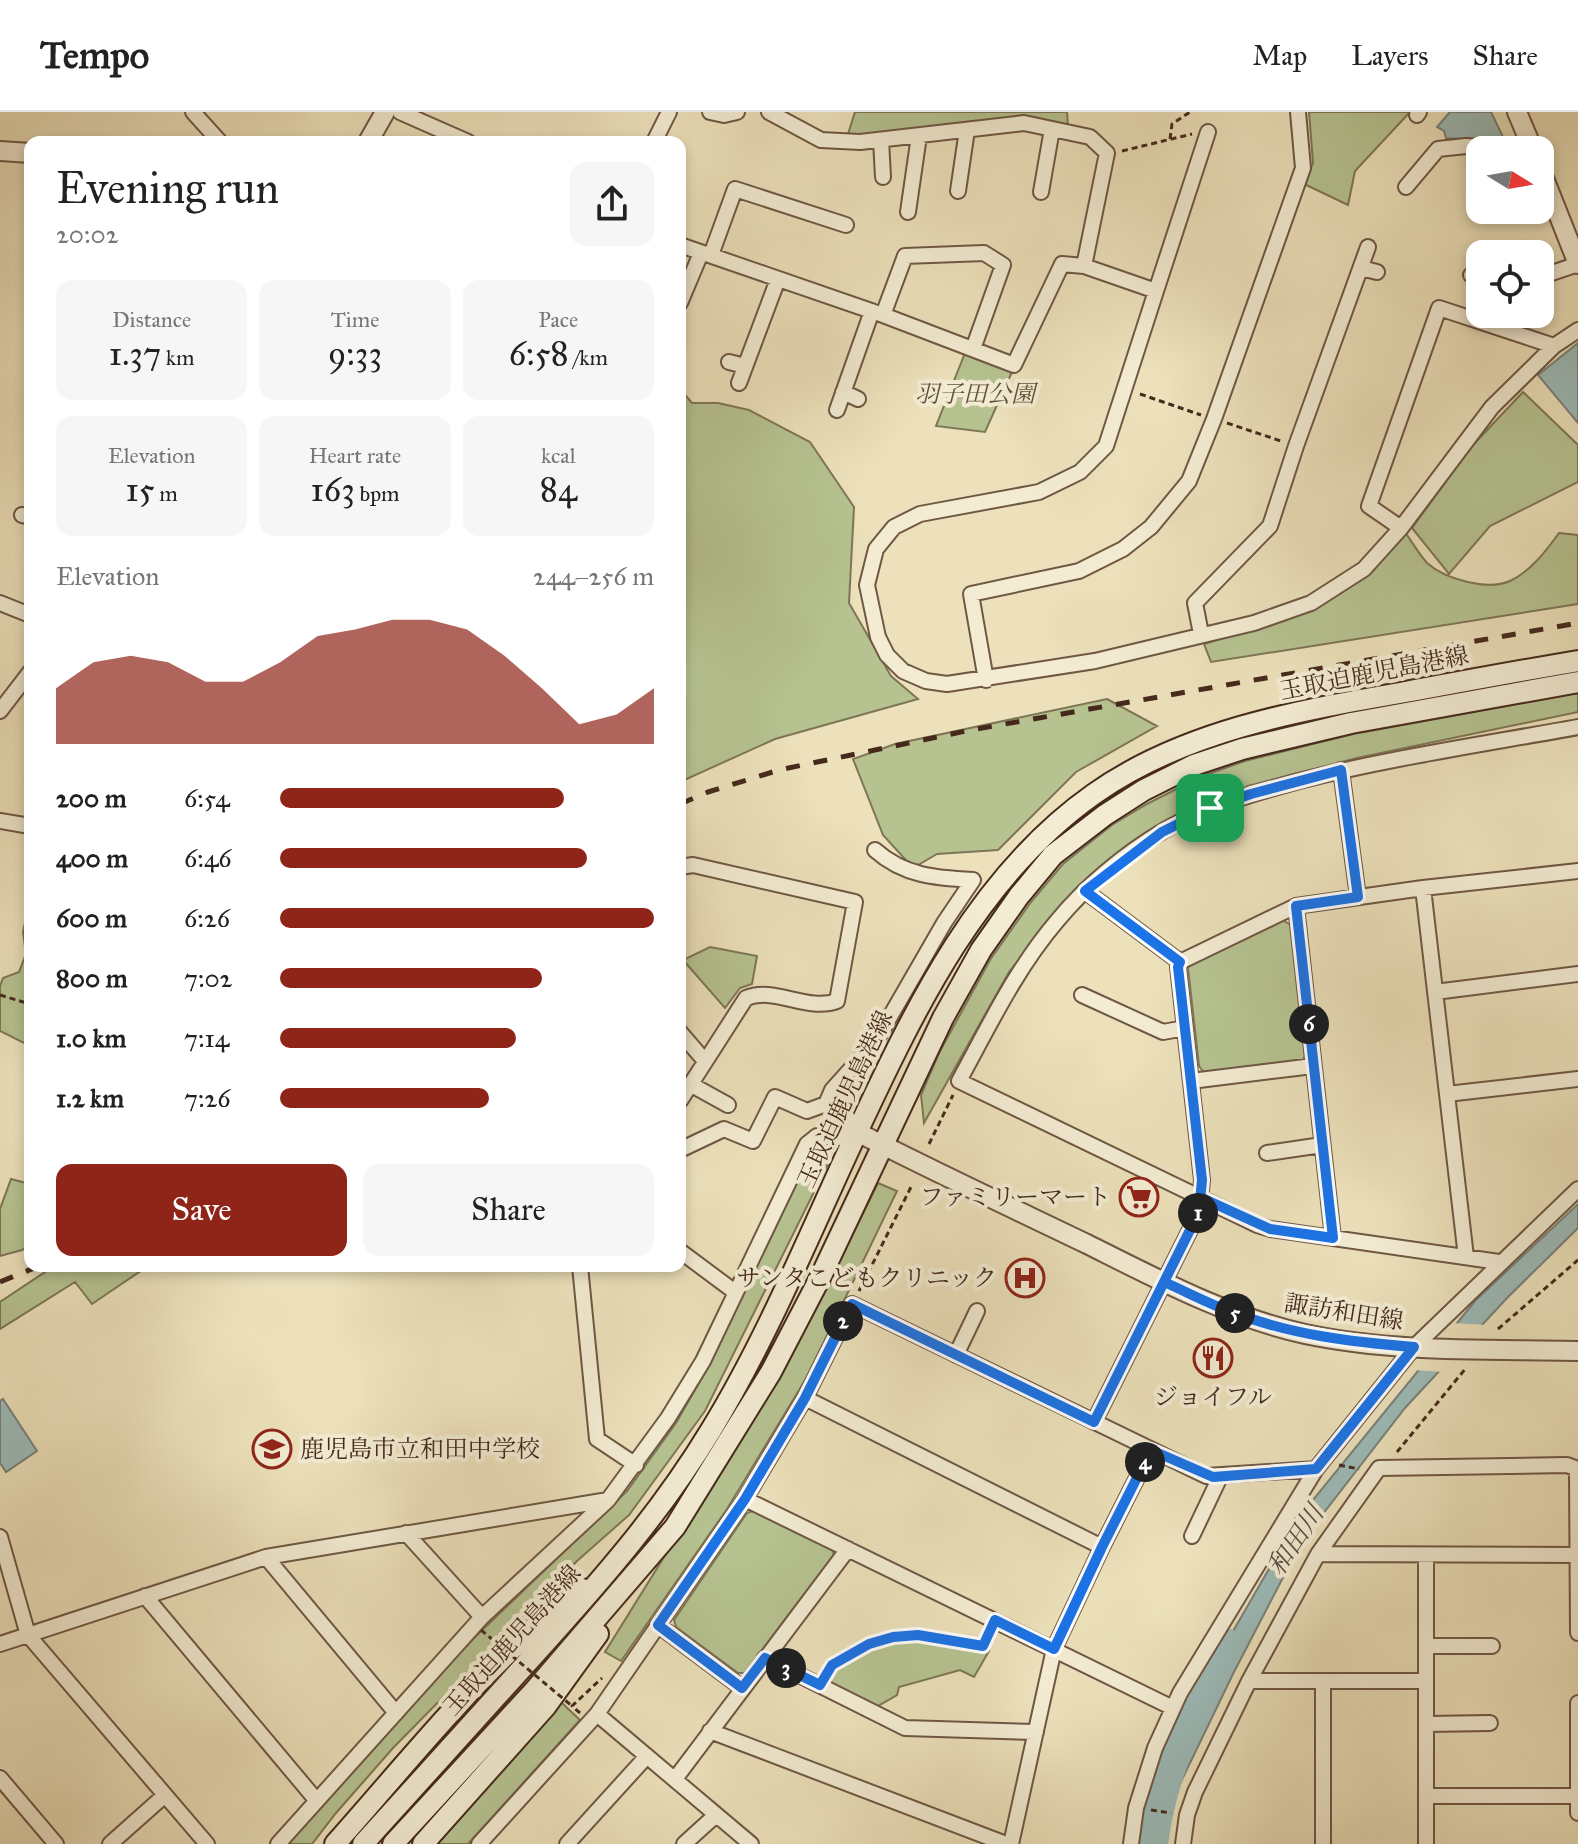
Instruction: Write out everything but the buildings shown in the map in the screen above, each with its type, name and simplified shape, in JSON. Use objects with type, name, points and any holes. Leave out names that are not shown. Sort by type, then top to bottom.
[{"type":"main road","name":"玉取迫鹿児島港線","points":[[363,1844],[617,1563],[671,1494],[713,1428],[751,1359],[918,1004],[965,930],[1041,837],[1095,793],[1137,769],[1232,728],[1351,702],[1578,661]]},
{"type":"main road","name":"玉取迫鹿児島港線","points":[[393,1844],[534,1691],[675,1527],[771,1372],[821,1276],[943,1018],[981,950],[1053,855],[1144,790],[1194,765],[1242,749],[1351,723],[1578,682]]},
{"type":"main road","points":[[423,1844],[546,1706],[675,1527]]},
{"type":"main road","points":[[335,1844],[496,1664],[544,1617],[617,1563]]},
{"type":"street","points":[[193,112],[215,136]]},
{"type":"street","points":[[371,136],[385,112]]},
{"type":"street","points":[[400,112],[454,136]]},
{"type":"street","points":[[657,136],[669,112]]},
{"type":"street","points":[[710,112],[724,115],[737,112]]},
{"type":"street","points":[[769,112],[821,140],[881,140],[1024,123],[1090,137],[1107,153],[1084,266]]},
{"type":"street","points":[[986,680],[971,594],[1079,571],[1123,549],[1151,527],[1189,481],[1303,168],[1298,112]]},
{"type":"street","points":[[1517,112],[1527,136]]},
{"type":"street","points":[[1041,192],[1052,129]]},
{"type":"street","points":[[958,191],[967,130]]},
{"type":"street","points":[[1208,132],[1106,446],[1080,472],[1039,492],[920,514],[894,527],[876,549],[867,585],[878,637],[887,655],[903,671],[926,681],[947,684],[986,680],[1095,661],[1254,623],[1311,603],[1364,569],[1401,528],[1492,407],[1554,346],[1578,330]]},
{"type":"street","points":[[908,212],[919,136]]},
{"type":"street","points":[[881,140],[883,177]]},
{"type":"street","points":[[1406,187],[1438,149],[1466,146]]},
{"type":"street","points":[[0,151],[24,153]]},
{"type":"street","points":[[686,292],[735,189],[839,223],[836,205]]},
{"type":"street","points":[[1554,203],[1578,264],[1554,272]]},
{"type":"street","points":[[686,247],[878,313],[1014,365],[1062,264],[1084,266],[1156,291]]},
{"type":"street","points":[[1201,634],[1195,603],[1270,526],[1368,247]]},
{"type":"street","points":[[837,410],[905,256],[984,253],[1003,265],[973,349]]},
{"type":"street","points":[[1361,268],[1377,272]]},
{"type":"street","points":[[739,383],[778,279]]},
{"type":"street","points":[[1401,528],[1369,506],[1439,308],[1554,346]]},
{"type":"street","points":[[729,362],[745,366]]},
{"type":"street","points":[[843,392],[858,399]]},
{"type":"street","points":[[0,603],[24,613]]},
{"type":"street","points":[[0,711],[24,680]]},
{"type":"street","points":[[1499,1262],[1270,1229],[959,1081],[1016,975],[1057,921],[1085,891],[1162,832],[1210,808],[1341,770],[1578,727]]},
{"type":"street","points":[[1341,770],[1358,897]]},
{"type":"street","points":[[0,821],[24,825]]},
{"type":"street","points":[[686,1147],[724,1129],[753,1141],[775,1097],[807,1111],[826,1104],[832,1090],[876,1041],[944,923],[973,880],[917,875],[888,862],[875,850]]},
{"type":"street","points":[[686,866],[693,865],[855,902],[837,1001],[824,1005],[758,994],[746,998],[686,1091]]},
{"type":"street","points":[[1094,1422],[1199,1212],[1202,1198],[1178,967],[1180,962],[1296,906],[1578,871]]},
{"type":"street","points":[[1423,888],[1466,1257]]},
{"type":"street","points":[[1085,891],[1180,962]]},
{"type":"street","points":[[1296,906],[1333,1238]]},
{"type":"street","points":[[1435,992],[1578,974]]},
{"type":"street","points":[[1082,995],[1105,1015],[1163,1032],[1185,1028]]},
{"type":"street","points":[[686,1039],[704,1060]]},
{"type":"street","points":[[1191,1081],[1313,1066]]},
{"type":"street","points":[[1447,1094],[1578,1079]]},
{"type":"street","points":[[690,1084],[728,1105]]},
{"type":"street","points":[[278,1844],[396,1713],[608,1500],[636,1465],[703,1361],[807,1144],[817,1136],[838,1138],[857,1132],[846,1115],[826,1104]]},
{"type":"street","name":"諏訪和田線","points":[[857,1132],[1232,1312],[1345,1342],[1434,1348],[1578,1351]]},
{"type":"street","points":[[1267,1153],[1322,1145]]},
{"type":"street","points":[[1131,1844],[1136,1808],[1155,1748],[1173,1708],[1319,1465],[1414,1347],[1578,1189]]},
{"type":"street","points":[[686,1255],[735,1292]]},
{"type":"street","points":[[580,1272],[597,1439],[636,1465]]},
{"type":"street","points":[[479,1844],[597,1714],[745,1499],[805,1398],[852,1304],[1206,1476],[1319,1465]]},
{"type":"street","points":[[956,1355],[977,1311]]},
{"type":"street","points":[[805,1398],[1102,1547]]},
{"type":"street","points":[[710,1731],[1008,1844],[1054,1649],[1151,1450]]},
{"type":"street","points":[[1183,1844],[1187,1815],[1195,1792],[1249,1681],[1318,1554],[1380,1470],[1573,1467],[1577,1473],[1578,1633]]},
{"type":"street","points":[[1192,1536],[1220,1477]]},
{"type":"street","points":[[745,1499],[1173,1708]]},
{"type":"street","points":[[0,1644],[266,1557],[608,1500]]},
{"type":"street","points":[[406,1533],[482,1624]]},
{"type":"street","points":[[0,1537],[28,1635],[207,1844]]},
{"type":"street","points":[[675,1779],[848,1549]]},
{"type":"street","points":[[1318,1554],[1577,1555]]},
{"type":"street","points":[[1426,1555],[1426,1844]]},
{"type":"street","points":[[266,1557],[396,1713]]},
{"type":"street","points":[[145,1596],[317,1801]]},
{"type":"street","points":[[658,1625],[742,1688]]},
{"type":"street","points":[[1426,1646],[1492,1646]]},
{"type":"street","points":[[765,1658],[905,1728],[1036,1732]]},
{"type":"street","points":[[1249,1681],[1426,1681]]},
{"type":"street","points":[[1323,1681],[1323,1844]]},
{"type":"street","points":[[1578,1703],[1578,1813]]},
{"type":"street","points":[[597,1714],[751,1844]]},
{"type":"street","points":[[1426,1724],[1490,1723]]},
{"type":"street","points":[[567,1844],[647,1756]]},
{"type":"street","points":[[0,1778],[56,1844]]},
{"type":"street","points":[[110,1844],[165,1795]]},
{"type":"street","points":[[1426,1796],[1578,1796]]},
{"type":"street","points":[[684,1844],[716,1815]]},
{"type":"path","points":[[1170,139],[1172,124],[1190,112]]},
{"type":"path","points":[[1107,153],[1129,151],[1208,132]]},
{"type":"path","points":[[0,995],[24,1002]]},
{"type":"path","points":[[929,1144],[959,1081]]},
{"type":"path","points":[[852,1304],[911,1187]]},
{"type":"path","points":[[1498,1329],[1578,1260]]},
{"type":"path","points":[[1319,1465],[1380,1470],[1468,1365]]},
{"type":"path","points":[[820,1685],[832,1665],[869,1644],[893,1637],[918,1635],[983,1646],[995,1620]]},
{"type":"path","points":[[482,1624],[572,1706]]},
{"type":"path","points":[[1136,1808],[1187,1815]]},
{"type":"green space","points":[[855,112],[1067,112],[1068,127],[881,136],[848,134]]},
{"type":"green space","points":[[1309,112],[1410,112],[1355,171],[1348,205],[1304,184],[1313,163]]},
{"type":"green space","name":"羽子田公園","points":[[965,353],[1012,372],[985,432],[936,426]]},
{"type":"green space","points":[[1523,392],[1578,445],[1578,482],[1490,526],[1449,574],[1412,528],[1472,446]]},
{"type":"green space","points":[[686,396],[692,403],[718,403],[749,410],[810,442],[854,507],[849,603],[891,676],[918,699],[775,739],[686,779]]},
{"type":"green space","points":[[1405,532],[1427,563],[1435,569],[1467,582],[1490,585],[1510,581],[1525,572],[1559,533],[1578,535],[1578,604],[1211,662],[1204,644],[1309,611],[1355,584]]},
{"type":"green space","points":[[1578,693],[1578,712],[1357,758],[1248,786],[1160,824],[1079,885],[1009,972],[924,1123],[921,1095],[939,1053],[990,960],[1031,902],[1063,864],[1112,825],[1200,777],[1245,761],[1353,734]]},
{"type":"green space","points":[[1107,699],[1157,726],[1076,772],[998,850],[937,854],[913,868],[883,835],[853,759],[895,744]]},
{"type":"green space","points":[[1282,920],[1291,925],[1305,1056],[1302,1061],[1204,1073],[1199,1066],[1188,968],[1190,963]]},
{"type":"green space","points":[[710,947],[757,956],[752,984],[740,988],[725,1008],[686,963],[686,959]]},
{"type":"green space","points":[[24,959],[24,1043],[0,1031],[0,986],[3,978],[19,972]]},
{"type":"green space","points":[[807,1160],[828,1164],[705,1411],[629,1515],[577,1561],[393,1748],[312,1844],[287,1844],[474,1638],[627,1491],[676,1423],[710,1364],[740,1293]]},
{"type":"green space","points":[[11,1179],[24,1182],[24,1248],[0,1256],[0,1209]]},
{"type":"green space","points":[[878,1183],[897,1191],[807,1377],[727,1509],[621,1661],[605,1652],[779,1372],[830,1281]]},
{"type":"green space","points":[[45,1272],[139,1272],[92,1304],[75,1282],[0,1329],[0,1302]]},
{"type":"green space","points":[[755,1510],[832,1548],[834,1555],[745,1673],[738,1673],[676,1627],[674,1620],[747,1513]]},
{"type":"green space","points":[[920,1639],[989,1651],[974,1677],[960,1670],[899,1687],[897,1695],[876,1707],[826,1682],[843,1661],[866,1648]]},
{"type":"green space","points":[[561,1702],[580,1720],[468,1844],[435,1844]]},
{"type":"water","points":[[1450,112],[1491,112],[1503,136],[1446,138],[1444,131],[1437,127]]},
{"type":"water","points":[[1578,343],[1578,423],[1538,375]]},
{"type":"water","points":[[1578,1204],[1578,1228],[1507,1298],[1405,1408],[1302,1541],[1176,1792],[1164,1844],[1146,1844],[1158,1786],[1221,1652],[1299,1517],[1475,1301]]},
{"type":"water","points":[[3,1399],[37,1451],[6,1472],[0,1463],[0,1401]]},
{"type":"pier","points":[[1451,1323],[1488,1325],[1444,1372],[1412,1370]]},
{"type":"waterway","name":"和田川","points":[[1152,1844],[1163,1791],[1180,1741],[1228,1645]]},
{"type":"railway","points":[[686,801],[779,770],[971,730],[1578,623]]},
{"type":"railway","points":[[0,1282],[24,1272]]},
{"type":"place","name":"ファミリーマート","points":[[1139,1197]]},
{"type":"place","name":"サンタこどもクリニック","points":[[1025,1278]]},
{"type":"place","name":"ジョイフル","points":[[1213,1358]]},
{"type":"place","name":"鹿児島市立和田中学校","points":[[272,1449]]},
{"type":"route","points":[[1210,808],[1162,832],[1085,891],[1180,962],[1178,967],[1202,1180],[1199,1212],[1164,1282],[1157,1297],[1094,1422],[852,1304],[805,1398],[745,1499],[658,1625],[742,1688],[765,1658],[820,1685],[832,1665],[869,1644],[893,1637],[918,1635],[983,1646],[995,1620],[1054,1649],[1151,1450],[1213,1477],[1316,1469],[1414,1347],[1345,1342],[1302,1333],[1232,1312],[1164,1282],[1172,1266],[1199,1212],[1202,1198],[1270,1229],[1333,1238],[1296,906],[1358,897],[1341,770],[1210,808]]}]
